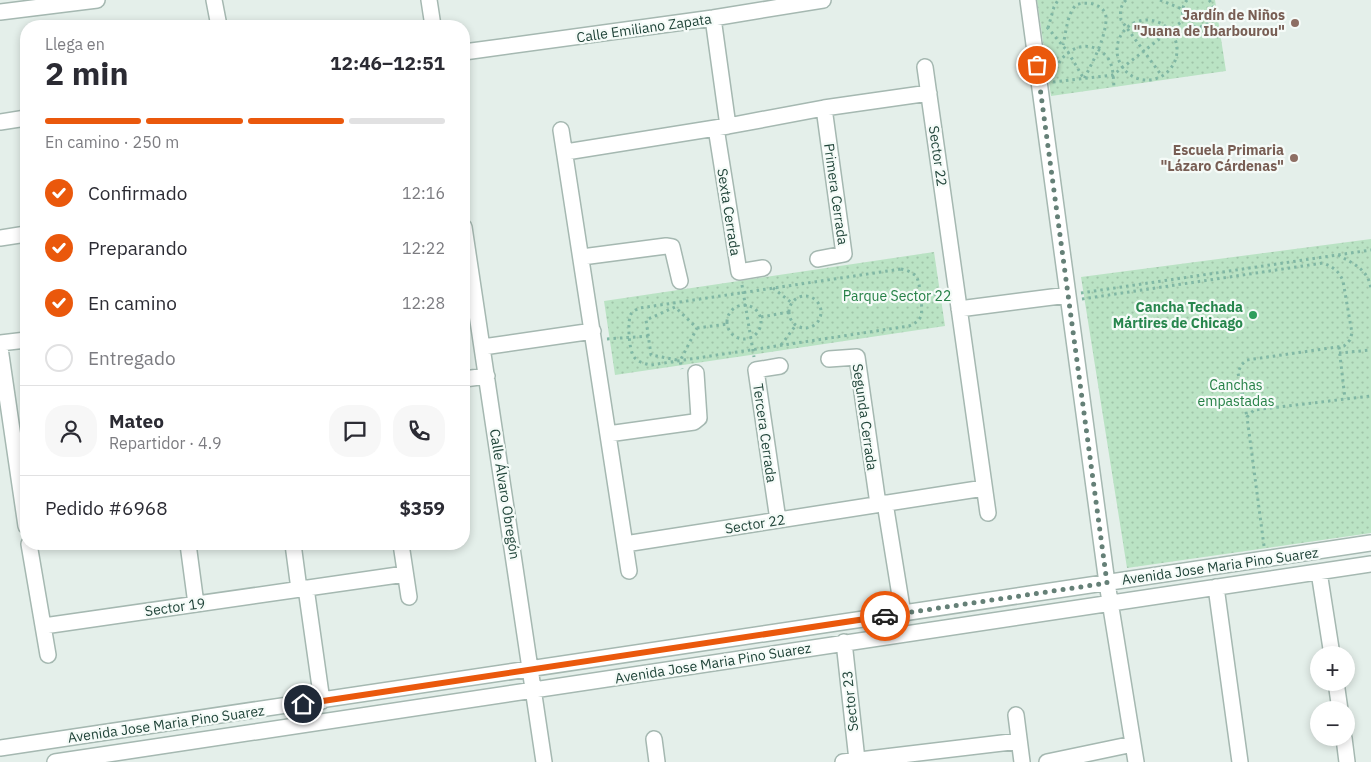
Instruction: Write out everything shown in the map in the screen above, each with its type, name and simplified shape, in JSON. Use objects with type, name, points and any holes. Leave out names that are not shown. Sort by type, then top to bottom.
[{"type":"street","points":[[0,12],[98,0]]},
{"type":"street","points":[[214,0],[218,20]]},
{"type":"street","points":[[429,0],[432,20]]},
{"type":"street","points":[[1028,0],[1107,583],[1136,762]]},
{"type":"street","name":"Calle Emiliano Zapata","points":[[470,51],[713,18],[817,1]]},
{"type":"street","points":[[713,18],[722,127]]},
{"type":"street","name":"Sector 22","points":[[925,67],[988,513]]},
{"type":"street","points":[[566,152],[722,127],[824,108],[929,93]]},
{"type":"street","name":"Primera Cerrada","points":[[818,259],[844,254],[824,108]]},
{"type":"street","points":[[0,122],[20,119]]},
{"type":"street","name":"Sexta Cerrada","points":[[722,127],[739,272],[763,268]]},
{"type":"street","points":[[562,130],[629,571]]},
{"type":"street","points":[[0,238],[20,235]]},
{"type":"street","points":[[582,257],[672,246],[680,281]]},
{"type":"street","name":"Calle Álvaro Obregón","points":[[470,265],[544,762]]},
{"type":"street","points":[[959,309],[1068,298]]},
{"type":"street","points":[[483,347],[593,336]]},
{"type":"street","points":[[0,343],[20,341]]},
{"type":"street","points":[[0,348],[5,418],[20,494]]},
{"type":"street","name":"Segunda Cerrada","points":[[829,359],[857,357],[881,504]]},
{"type":"street","name":"Tercera Cerrada","points":[[778,520],[756,370],[780,366]]},
{"type":"street","points":[[608,434],[694,422],[699,418],[696,373]]},
{"type":"street","points":[[470,378],[487,376]]},
{"type":"street","name":"Sector 22","points":[[625,544],[984,488]]},
{"type":"street","points":[[881,504],[903,614]]},
{"type":"street","name":"Avenida Jose Maria Pino Suarez","points":[[0,748],[1371,543]]},
{"type":"street","points":[[30,550],[48,655]]},
{"type":"street","points":[[189,550],[196,604]]},
{"type":"street","points":[[294,550],[322,701]]},
{"type":"street","points":[[402,550],[409,597]]},
{"type":"street","name":"Avenida Jose Maria Pino Suarez","points":[[55,762],[1371,564]]},
{"type":"street","points":[[1319,572],[1331,646]]},
{"type":"street","name":"Sector 19","points":[[44,626],[405,574]]},
{"type":"street","points":[[1216,587],[1240,762]]},
{"type":"street","name":"Sector 23","points":[[844,642],[850,761],[1019,741]]},
{"type":"street","points":[[1016,715],[1022,762]]},
{"type":"street","points":[[137,728],[139,750]]},
{"type":"street","points":[[654,739],[657,762]]},
{"type":"street","points":[[1047,762],[1133,744]]},
{"type":"street","points":[[1345,746],[1347,762]]},
{"type":"path","points":[[1048,28],[1058,0]]},
{"type":"path","points":[[1063,45],[1071,11],[1076,4],[1084,0],[1092,0],[1100,4],[1105,10],[1107,20],[1099,51],[1084,78]]},
{"type":"path","points":[[1126,0],[1122,4],[1121,20],[1162,76]]},
{"type":"path","points":[[1160,0],[1183,9]]},
{"type":"path","points":[[1187,0],[1183,9],[1184,19],[1192,26],[1203,27],[1211,21],[1214,12],[1214,6],[1209,0]]},
{"type":"path","points":[[1054,82],[1113,75],[1184,19]]},
{"type":"path","points":[[1145,20],[1156,21],[1165,25],[1170,31],[1176,42],[1177,52],[1170,70],[1162,76],[1144,80],[1134,77],[1123,68],[1117,54],[1117,44],[1120,35],[1126,28],[1136,22],[1145,20]]},
{"type":"path","points":[[1055,89],[1056,65],[1064,55],[1074,48],[1087,47],[1099,51],[1108,58],[1113,70],[1114,88]]},
{"type":"path","points":[[1068,52],[1084,78]]},
{"type":"path","points":[[1068,298],[1371,250]]},
{"type":"path","points":[[1337,255],[1361,268],[1370,277],[1371,289]]},
{"type":"path","points":[[1068,298],[1323,263],[1340,273],[1352,333],[1350,340],[1344,346],[1247,360],[1240,365],[1238,373],[1247,417],[1266,559]]},
{"type":"path","points":[[901,269],[915,275],[918,280],[922,308],[921,316],[916,323],[909,326],[652,365],[644,364],[635,358],[632,353],[629,322],[631,314],[635,310],[773,288],[901,269]]},
{"type":"path","points":[[739,272],[756,370]]},
{"type":"path","points":[[773,288],[792,302]]},
{"type":"path","points":[[920,296],[956,292]]},
{"type":"path","points":[[801,297],[811,298],[820,309],[819,320],[811,327],[806,328],[796,325],[789,312],[792,302],[801,297]]},
{"type":"path","points":[[745,305],[754,308],[761,317],[758,332],[750,338],[743,339],[737,337],[729,330],[728,318],[733,309],[745,305]]},
{"type":"path","points":[[680,361],[651,355],[646,320],[675,307],[697,328]]},
{"type":"path","points":[[761,317],[789,312]]},
{"type":"path","points":[[697,328],[728,324]]},
{"type":"path","points":[[780,346],[796,325]]},
{"type":"path","points":[[680,361],[697,328]]},
{"type":"path","points":[[593,336],[630,338],[649,336]]},
{"type":"path","points":[[1339,347],[1345,399]]},
{"type":"path","points":[[1339,353],[1371,350]]},
{"type":"path","points":[[1247,417],[1254,410],[1371,396]]},
{"type":"green space","points":[[1037,0],[1215,0],[1226,71],[1051,96]]},
{"type":"green space","name":"Canchas empastadas","points":[[1371,239],[1371,533],[1127,568],[1081,277]]},
{"type":"green space","name":"Parque Sector 22","points":[[934,252],[945,326],[615,375],[604,301]]},
{"type":"way so far","points":[[885,616],[1107,583],[1037,65]]},
{"type":"place","name":"Jardín de Niños \"Juana de Ibarbourou\"","points":[[1295,23]]},
{"type":"place","name":"Escuela Primaria \"Lázaro Cárdenas\"","points":[[1294,158]]},
{"type":"place","name":"Cancha Techada Mártires de Chicago","points":[[1253,315]]},
{"type":"route","points":[[303,704],[885,616]]}]
